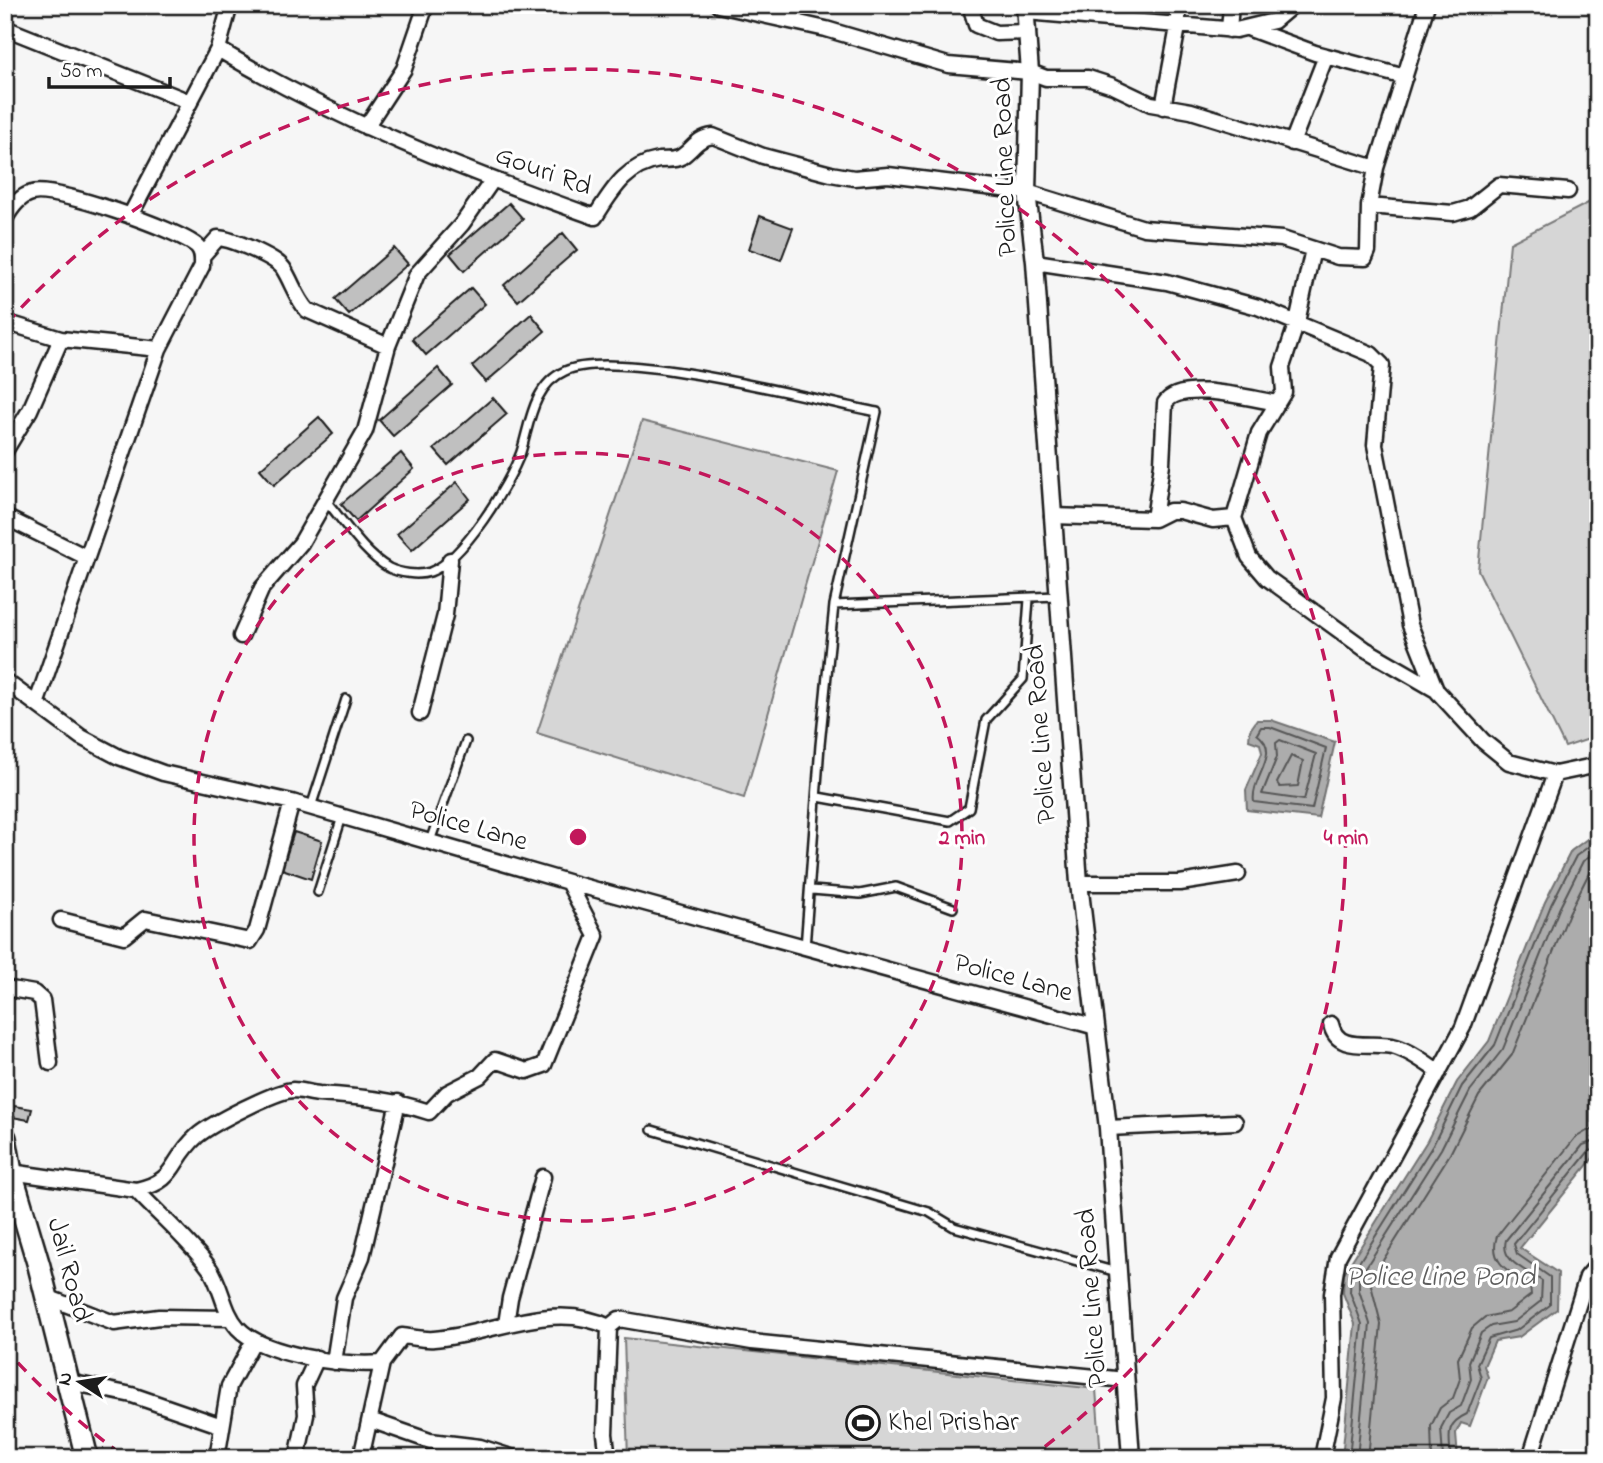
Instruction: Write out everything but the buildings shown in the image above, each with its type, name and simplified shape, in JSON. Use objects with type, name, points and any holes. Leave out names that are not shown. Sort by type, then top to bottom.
[{"type":"main road","name":"Jail Road","points":[[6,1142],[11,1172],[47,1297],[87,1458]]},
{"type":"street","points":[[130,216],[218,49],[230,5]]},
{"type":"street","points":[[366,127],[404,69],[426,5]]},
{"type":"street","points":[[718,5],[792,21],[948,65],[1030,72],[1046,78],[1073,77],[1100,81],[1163,107],[1191,111],[1376,167]]},
{"type":"street","points":[[792,21],[799,5]]},
{"type":"street","points":[[970,5],[973,19],[981,28],[996,33],[1028,32]]},
{"type":"street","points":[[1163,107],[1178,27],[1178,5]]},
{"type":"street","points":[[1229,30],[1231,5]]},
{"type":"street","points":[[1025,9],[1178,27],[1229,30],[1248,28],[1274,20],[1293,5]]},
{"type":"street","points":[[1027,192],[1144,228],[1282,239],[1338,257],[1364,258],[1368,251],[1370,206],[1376,167],[1427,5]]},
{"type":"street","name":"Police Line Road","points":[[1025,9],[1030,72],[1027,192],[1035,262],[1079,883],[1108,1128],[1131,1458]]},
{"type":"street","points":[[5,28],[190,102]]},
{"type":"street","points":[[1248,28],[1326,56],[1405,77]]},
{"type":"street","name":"Gouri Rd","points":[[218,49],[276,83],[366,127],[492,181],[595,218],[618,181],[633,169],[660,160],[674,160],[704,137],[713,136],[763,156],[842,176],[888,174],[1027,192]]},
{"type":"street","points":[[1292,143],[1326,56]]},
{"type":"street","points":[[242,636],[262,588],[301,543],[327,502],[365,431],[388,346],[417,274],[462,224],[492,181]]},
{"type":"street","points":[[1370,206],[1453,213],[1470,208],[1499,185],[1568,191]]},
{"type":"street","points":[[5,219],[21,198],[40,192],[130,216],[190,242],[200,248],[202,255],[202,266],[159,349],[37,702]]},
{"type":"street","points":[[202,255],[218,238],[273,260],[284,270],[299,301],[307,310],[388,346]]},
{"type":"street","points":[[1313,249],[1297,322],[1282,368],[1283,392],[1256,440],[1234,518],[1249,557],[1282,591],[1365,649],[1436,690],[1483,741],[1509,762],[1555,774],[1598,765]]},
{"type":"street","points":[[1035,262],[1167,282],[1297,322],[1371,354],[1382,365],[1374,445],[1410,625],[1436,690]]},
{"type":"street","points":[[5,322],[61,339],[159,349]]},
{"type":"street","points":[[5,451],[30,410],[61,339]]},
{"type":"street","points":[[1154,519],[1162,464],[1165,403],[1168,398],[1175,393],[1192,391],[1277,402]]},
{"type":"street","points":[[1052,516],[1154,519],[1170,511],[1189,512],[1223,521],[1234,518]]},
{"type":"street","points":[[5,517],[86,557]]},
{"type":"street","points":[[419,713],[445,615],[450,560]]},
{"type":"street","name":"Police Lane","points":[[5,681],[81,737],[119,757],[163,773],[311,807],[568,882],[1096,1027]]},
{"type":"street","points":[[1322,1458],[1334,1398],[1332,1294],[1338,1257],[1462,1027],[1555,774]]},
{"type":"street","points":[[61,920],[124,936],[145,919],[250,941],[257,930],[292,802]]},
{"type":"street","points":[[1079,883],[1180,883],[1238,874]]},
{"type":"street","points":[[11,1172],[136,1190],[163,1182],[181,1152],[198,1135],[226,1116],[290,1090],[398,1102],[429,1112],[447,1093],[480,1076],[495,1060],[527,1071],[544,1065],[596,936],[568,882]]},
{"type":"street","points":[[5,988],[34,993],[42,1000],[50,1063]]},
{"type":"street","points":[[1331,1024],[1333,1032],[1346,1044],[1396,1047],[1439,1072]]},
{"type":"street","points":[[334,1362],[344,1298],[362,1257],[398,1102]]},
{"type":"street","points":[[1108,1128],[1236,1122]]},
{"type":"street","points":[[506,1324],[510,1298],[543,1177]]},
{"type":"street","points":[[136,1190],[212,1272],[231,1318],[254,1340],[334,1362],[382,1363]]},
{"type":"street","points":[[1530,1458],[1587,1277],[1598,1264]]},
{"type":"street","points":[[47,1297],[114,1323],[159,1317],[231,1318]]},
{"type":"street","points":[[362,1458],[382,1363],[402,1336],[433,1340],[506,1324],[591,1318],[609,1327]]},
{"type":"street","points":[[607,1458],[605,1434],[609,1327],[619,1319],[752,1342],[1125,1380]]},
{"type":"street","points":[[216,1458],[229,1386],[254,1340]]},
{"type":"street","points":[[297,1458],[306,1415],[304,1386],[317,1358]]},
{"type":"street","points":[[69,1382],[132,1395],[222,1426]]},
{"type":"street","points":[[370,1420],[429,1441],[480,1447],[514,1458]]},
{"type":"lane","points":[[327,502],[375,558],[390,569],[412,574],[429,573],[450,560],[465,543],[515,466],[533,409],[547,387],[562,372],[578,366],[639,365],[877,412],[834,605],[805,948]]},
{"type":"lane","points":[[834,605],[1057,596]]},
{"type":"lane","points":[[818,797],[950,821],[969,808],[986,720],[1023,679],[1029,599]]},
{"type":"lane","points":[[311,807],[346,699]]},
{"type":"lane","points":[[430,842],[466,741]]},
{"type":"lane","points":[[318,892],[342,816]]},
{"type":"lane","points":[[812,890],[860,894],[896,887],[953,908]]},
{"type":"lane","points":[[652,1130],[929,1212],[954,1227],[1117,1272]]},
{"type":"shaded area","points":[[1598,198],[1598,736],[1565,747],[1478,570],[1510,243]]},
{"type":"shaded area","points":[[642,421],[838,471],[744,798],[537,733]]},
{"type":"shaded area","name":"Khel Prishar","points":[[624,1338],[1096,1389],[1101,1458],[628,1458]]},
{"type":"water","points":[[1257,720],[1271,720],[1335,742],[1318,818],[1247,810],[1246,790],[1262,753],[1260,744],[1249,740],[1250,730]]},
{"type":"water","name":"Police Line Pond","points":[[1587,839],[1598,842],[1598,1152],[1520,1248],[1558,1273],[1557,1309],[1519,1337],[1495,1341],[1484,1366],[1488,1377],[1470,1426],[1461,1423],[1456,1433],[1458,1458],[1342,1458],[1355,1324],[1343,1293],[1344,1273],[1427,1141],[1457,1082],[1489,1041],[1545,902],[1571,851]]},
{"type":"place","name":"Khel Prishar","points":[[863,1423]]}]
